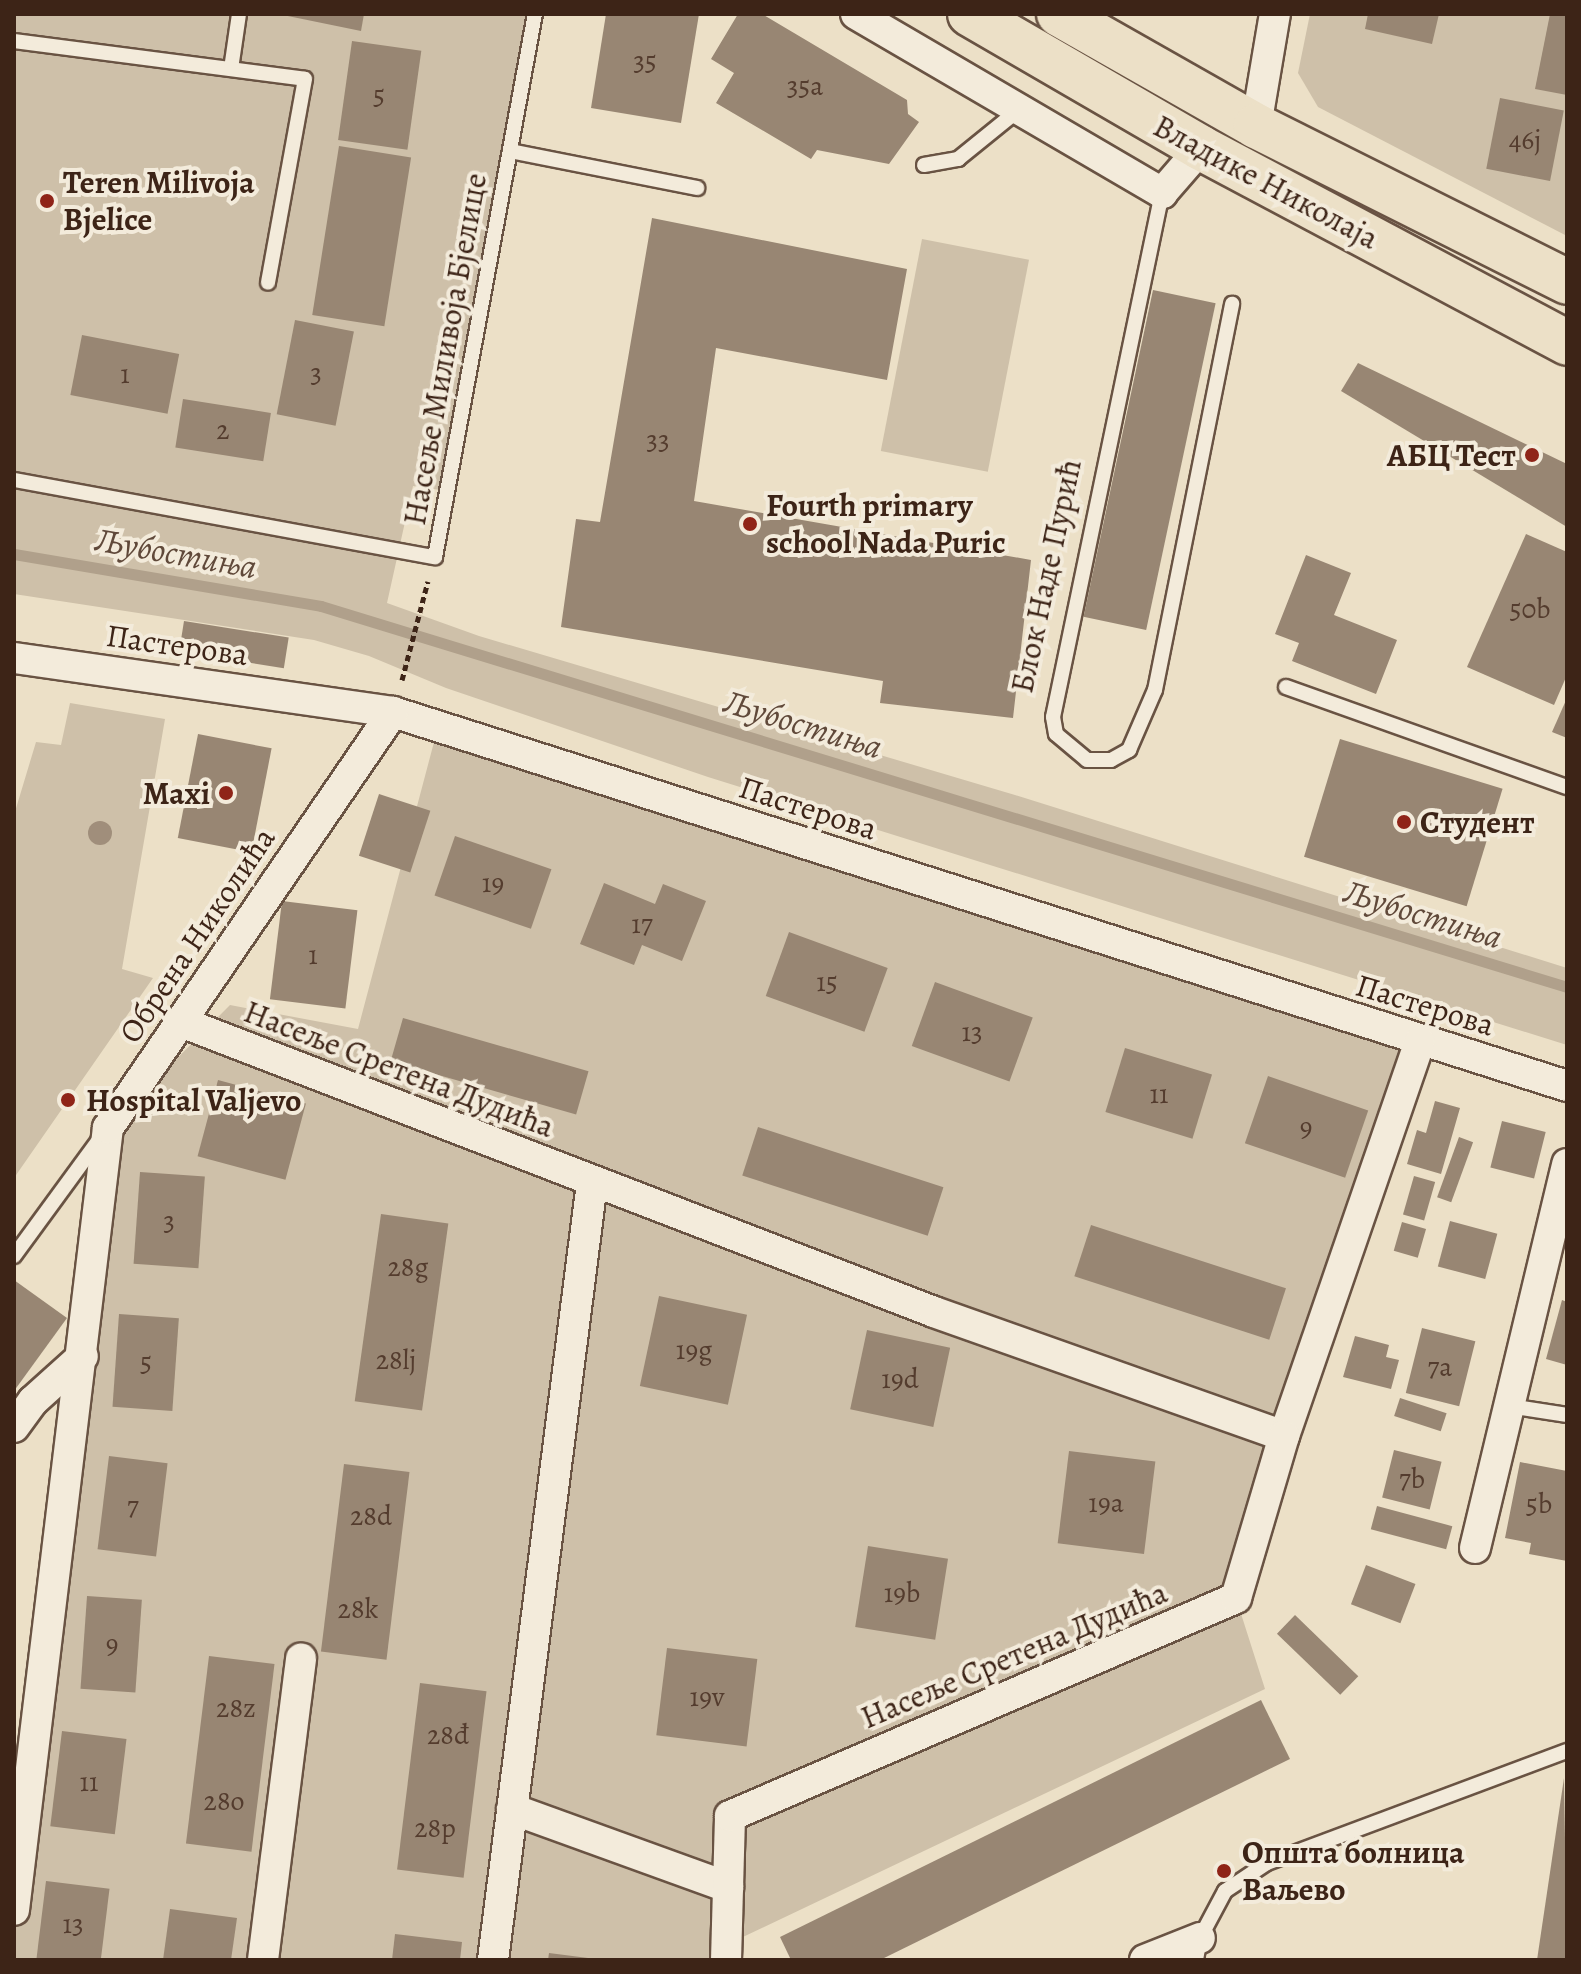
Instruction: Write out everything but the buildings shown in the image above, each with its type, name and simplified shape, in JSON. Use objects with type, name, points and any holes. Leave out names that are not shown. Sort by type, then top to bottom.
[{"type":"main road","name":"Владике Николаја","points":[[970,14],[1201,148],[1567,343]]},
{"type":"main road","name":"Владике Николаја","points":[[1059,14],[1256,126],[1567,282]]},
{"type":"street","points":[[856,14],[1022,107],[1162,193]]},
{"type":"street","points":[[1256,126],[1275,14]]},
{"type":"street","name":"Блок Наде Пурић","points":[[1162,193],[1201,148]]},
{"type":"street","name":"Пастерова","points":[[15,663],[397,698],[1420,1042],[1567,1086]]},
{"type":"street","name":"Обрена Николића","points":[[14,1910],[108,1128],[397,698]]},
{"type":"street","name":"Насеље Сретена Дудића","points":[[181,1022],[592,1183],[1284,1436]]},
{"type":"street","name":"Насеље Сретена Дудића","points":[[726,1960],[730,1816],[1236,1598],[1284,1436],[1420,1042]]},
{"type":"street","points":[[1475,1548],[1567,1164]]},
{"type":"street","points":[[493,1960],[592,1183]]},
{"type":"street","points":[[14,1427],[33,1401],[83,1356]]},
{"type":"street","points":[[263,1960],[301,1658]]},
{"type":"street","points":[[512,1809],[728,1887]]},
{"type":"street","points":[[1145,1960],[1198,1949]]},
{"type":"lane","points":[[231,69],[239,14]]},
{"type":"lane","name":"Насеље Миливоја Бјелице","points":[[14,480],[435,557],[535,14]]},
{"type":"lane","points":[[14,41],[305,79],[268,283]]},
{"type":"lane","points":[[924,165],[958,159],[1022,107]]},
{"type":"lane","points":[[510,151],[697,188]]},
{"type":"lane","name":"Блок Наде Пурић","points":[[1162,193],[1053,717],[1056,734],[1087,760],[1111,760],[1129,750],[1155,690],[1232,304]]},
{"type":"lane","points":[[1286,687],[1567,787]]},
{"type":"lane","points":[[14,1256],[108,1128]]},
{"type":"lane","points":[[1509,1406],[1567,1415]]},
{"type":"lane","points":[[1198,1949],[1225,1891],[1267,1863],[1567,1751]]},
{"type":"path","points":[[397,698],[423,599]]},
{"type":"shaded area","points":[[14,14],[535,14],[447,491],[413,486],[387,603],[479,636],[1015,795],[1567,968],[1567,1045],[708,777],[446,688],[369,656],[314,640],[14,594]]},
{"type":"shaded area","points":[[1310,14],[1567,14],[1567,236],[1318,107],[1298,73]]},
{"type":"shaded area","points":[[922,239],[1029,260],[988,472],[881,451]]},
{"type":"shaded area","name":"Hospital Valjevo","points":[[70,703],[165,719],[122,969],[153,978],[14,1178],[14,815],[36,742],[61,745]]},
{"type":"shaded area","points":[[438,727],[1420,1042],[1236,1598],[1265,1689],[726,1945],[721,1960],[14,1960],[14,1910],[108,1128],[230,1005],[358,1029]]},
{"type":"waterway","name":"Љубостиња","points":[[14,554],[321,606],[1567,987]]},
{"type":"place","name":"Teren Milivoja Bjelice","points":[[47,201]]},
{"type":"place","name":"АБЦ Тест","points":[[1532,455]]},
{"type":"place","name":"Fourth primary school Nada Puric","points":[[750,524]]},
{"type":"place","name":"Maxi","points":[[226,793]]},
{"type":"place","name":"Студент","points":[[1404,822]]},
{"type":"place","name":"Hospital Valjevo","points":[[68,1100]]},
{"type":"place","name":"Општа болница Ваљево","points":[[1224,1871]]}]
